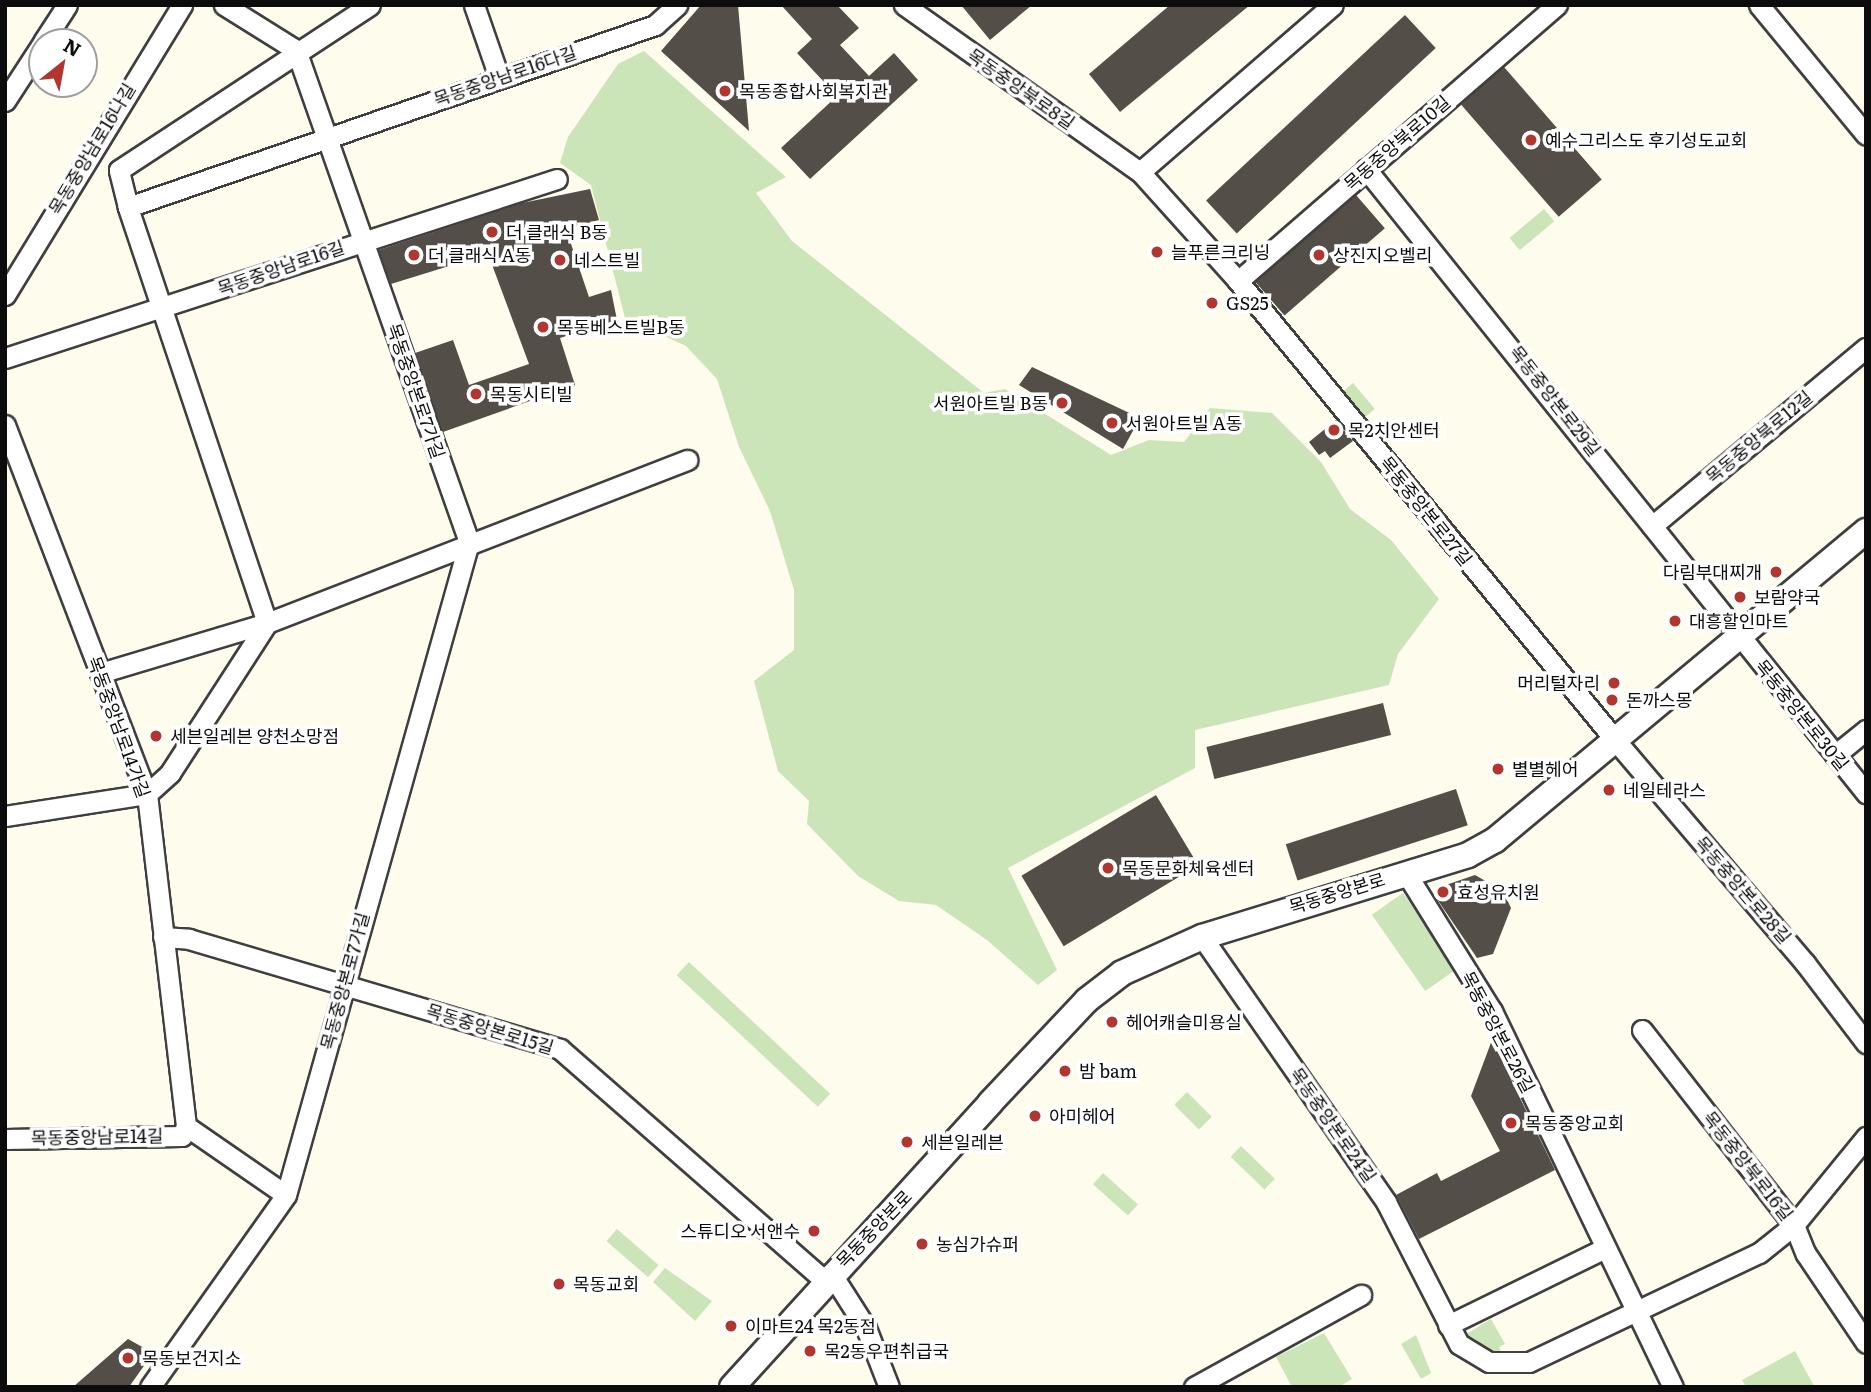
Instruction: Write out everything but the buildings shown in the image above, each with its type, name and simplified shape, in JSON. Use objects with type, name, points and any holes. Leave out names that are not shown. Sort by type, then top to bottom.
[{"type":"street","points":[[52,28],[67,5]]},
{"type":"street","name":"목동중앙남로16나길","points":[[5,295],[182,5]]},
{"type":"street","points":[[224,5],[296,50],[363,240]]},
{"type":"street","points":[[267,623],[166,308],[128,207],[119,170],[296,50],[370,5]]},
{"type":"street","points":[[474,5],[499,77]]},
{"type":"street","name":"목동중앙남로16다길","points":[[128,207],[656,25],[677,5]]},
{"type":"street","name":"목동중앙북로8길","points":[[904,5],[1140,172],[1238,281]]},
{"type":"street","points":[[1140,172],[1333,5]]},
{"type":"street","name":"목동중앙북로10길","points":[[1238,281],[1557,5]]},
{"type":"street","points":[[1759,5],[1866,135]]},
{"type":"street","points":[[5,100],[28,66]]},
{"type":"street","name":"목동중앙본로29길","points":[[1366,169],[1652,526],[1738,638]]},
{"type":"street","name":"목동중앙남로16길","points":[[5,358],[166,308],[363,240],[557,179]]},
{"type":"street","name":"목동중앙본로7가길","points":[[150,1387],[286,1195],[469,542],[363,240]]},
{"type":"street","name":"목동중앙본로27길","points":[[1238,281],[1615,741]]},
{"type":"street","name":"목동중앙북로12길","points":[[1652,526],[1866,348]]},
{"type":"street","name":"목동중앙남로14가길","points":[[5,425],[147,794],[186,1126]]},
{"type":"street","points":[[100,673],[267,623],[469,542],[687,460]]},
{"type":"street","name":"목동중앙본로","points":[[732,1387],[828,1277],[1087,1000],[1140,961],[1202,937],[1468,855],[1495,840],[1866,531]]},
{"type":"street","points":[[5,816],[147,794],[170,773],[267,623]]},
{"type":"street","name":"목동중앙본로30길","points":[[1738,638],[1866,793]]},
{"type":"street","points":[[1835,755],[1866,730]]},
{"type":"street","name":"목동중앙본로28길","points":[[1615,741],[1805,963],[1866,1043]]},
{"type":"street","name":"목동중앙본로26길","points":[[1406,873],[1492,1012],[1673,1387]]},
{"type":"street","name":"목동중앙본로15길","points":[[163,937],[188,939],[560,1049],[828,1277]]},
{"type":"street","name":"목동중앙본로24길","points":[[1202,937],[1377,1188],[1458,1344],[1489,1362],[1529,1362],[1635,1311]]},
{"type":"street","name":"목동중앙북로16길","points":[[1642,1030],[1794,1225],[1806,1254],[1866,1343]]},
{"type":"street","name":"목동중앙남로14길","points":[[5,1139],[182,1136],[186,1126],[286,1195]]},
{"type":"street","points":[[1635,1311],[1759,1253],[1794,1225],[1866,1137]]},
{"type":"street","points":[[1448,1325],[1605,1248]]},
{"type":"street","name":"목동중앙본로","points":[[828,1277],[866,1328],[889,1387]]},
{"type":"street","points":[[1194,1387],[1361,1294]]},
{"type":"green space","points":[[644,51],[786,177],[756,193],[792,241],[984,393],[1005,389],[1111,455],[1149,440],[1184,442],[1210,408],[1272,413],[1321,462],[1350,509],[1391,540],[1439,599],[1398,654],[1389,685],[1195,730],[1195,768],[1008,868],[1057,970],[1038,985],[987,940],[936,905],[899,901],[858,876],[807,824],[809,801],[778,771],[754,681],[794,650],[794,590],[770,511],[739,447],[717,379],[686,346],[625,318],[591,185],[560,163],[568,137],[618,64]]},
{"type":"green space","points":[[1544,209],[1554,221],[1520,250],[1510,238]]},
{"type":"green space","points":[[1353,383],[1375,409],[1361,421],[1339,395]]},
{"type":"green space","points":[[1403,893],[1456,969],[1425,991],[1372,915]]},
{"type":"green space","points":[[689,962],[830,1094],[818,1107],[677,975]]},
{"type":"green space","points":[[1187,1092],[1212,1117],[1199,1129],[1174,1105]]},
{"type":"green space","points":[[1241,1146],[1275,1179],[1264,1189],[1231,1157]]},
{"type":"green space","points":[[1103,1173],[1138,1204],[1128,1216],[1093,1184]]},
{"type":"green space","points":[[617,1229],[659,1265],[648,1277],[607,1241]]},
{"type":"green space","points":[[665,1268],[712,1301],[695,1321],[653,1282]]},
{"type":"green space","points":[[1491,1319],[1505,1344],[1499,1347],[1502,1354],[1491,1355],[1465,1335]]},
{"type":"green space","points":[[1324,1333],[1352,1379],[1339,1387],[1292,1387],[1276,1357]]},
{"type":"green space","points":[[1416,1335],[1431,1373],[1421,1379],[1401,1344]]},
{"type":"green space","points":[[1795,1351],[1814,1386],[1746,1387],[1742,1380]]},
{"type":"place","name":"목동종합사회복지관","points":[[725,91]]},
{"type":"place","name":"예수그리스도 후기성도교회","points":[[1531,140]]},
{"type":"place","name":"더 클래식 B동","points":[[492,232]]},
{"type":"place","name":"늘푸른크리닝","points":[[1157,252]]},
{"type":"place","name":"더 클래식 A동","points":[[414,255]]},
{"type":"place","name":"상진지오벨리","points":[[1319,255]]},
{"type":"place","name":"네스트빌","points":[[560,260]]},
{"type":"place","name":"GS25","points":[[1212,303]]},
{"type":"place","name":"목동베스트빌B동","points":[[543,327]]},
{"type":"place","name":"목동시티빌","points":[[476,394]]},
{"type":"place","name":"서원아트빌 B동","points":[[1062,403]]},
{"type":"place","name":"서원아트빌 A동","points":[[1112,423]]},
{"type":"place","name":"목2치안센터","points":[[1334,430]]},
{"type":"place","name":"다림부대찌개","points":[[1776,572]]},
{"type":"place","name":"보람약국","points":[[1740,597]]},
{"type":"place","name":"대흥할인마트","points":[[1675,621]]},
{"type":"place","name":"머리털자리","points":[[1614,683]]},
{"type":"place","name":"돈까스몽","points":[[1612,700]]},
{"type":"place","name":"세븐일레븐 양천소망점","points":[[156,736]]},
{"type":"place","name":"별별헤어","points":[[1498,769]]},
{"type":"place","name":"네일테라스","points":[[1609,790]]},
{"type":"place","name":"목동문화체육센터","points":[[1108,868]]},
{"type":"place","name":"효성유치원","points":[[1443,892]]},
{"type":"place","name":"헤어캐슬미용실","points":[[1112,1022]]},
{"type":"place","name":"밤 bam","points":[[1065,1071]]},
{"type":"place","name":"아미헤어","points":[[1035,1116]]},
{"type":"place","name":"목동중앙교회","points":[[1511,1123]]},
{"type":"place","name":"세븐일레븐","points":[[907,1142]]},
{"type":"place","name":"스튜디오 서앤수","points":[[814,1231]]},
{"type":"place","name":"농심가슈퍼","points":[[922,1244]]},
{"type":"place","name":"목동교회","points":[[559,1284]]},
{"type":"place","name":"이마트24 목2동점","points":[[731,1326]]},
{"type":"place","name":"목2동우편취급국","points":[[810,1351]]},
{"type":"place","name":"목동보건지소","points":[[128,1358]]}]
